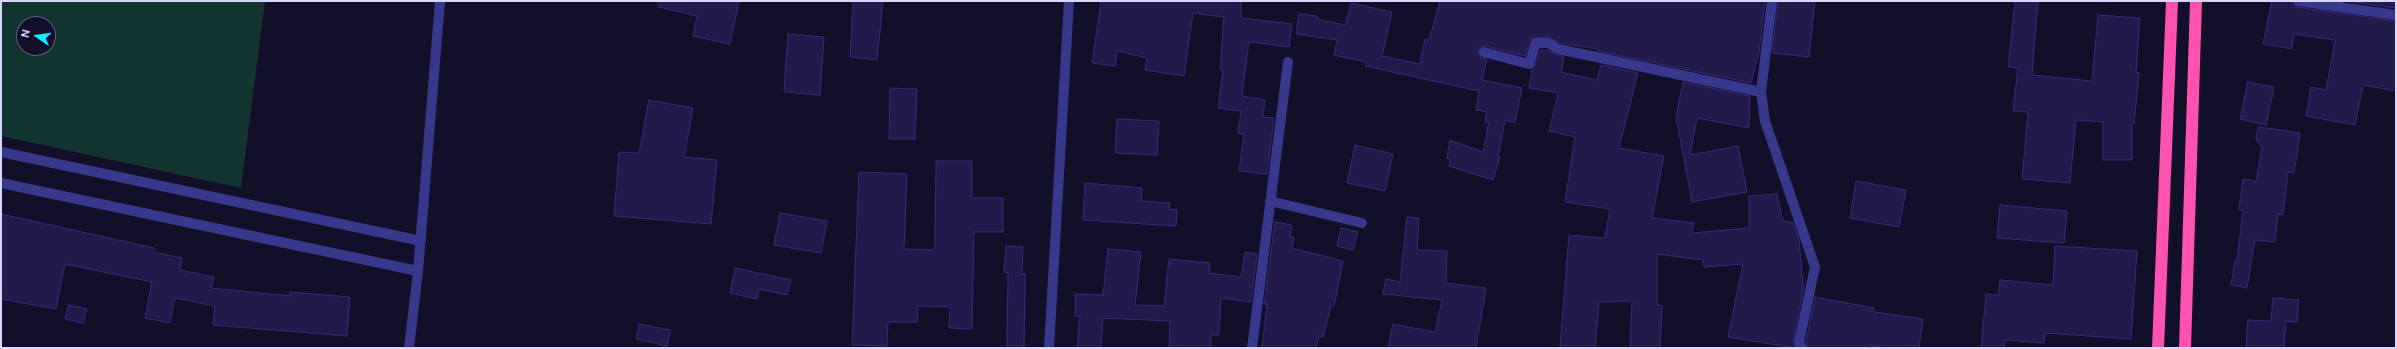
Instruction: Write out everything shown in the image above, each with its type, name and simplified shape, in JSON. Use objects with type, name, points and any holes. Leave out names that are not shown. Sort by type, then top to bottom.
[{"type":"highway","points":[[2158,348],[2172,1]]},
{"type":"highway","points":[[2186,348],[2196,1]]},
{"type":"street","points":[[409,348],[421,241],[440,1]]},
{"type":"street","points":[[1049,348],[1069,1]]},
{"type":"street","points":[[1772,1],[1761,92],[1765,121],[1815,267],[1799,342],[1802,348]]},
{"type":"street","points":[[2298,1],[2396,15]]},
{"type":"street","points":[[1484,52],[1529,64],[1536,43],[1548,44],[1558,49],[1761,92]]},
{"type":"street","points":[[1252,348],[1288,62]]},
{"type":"street","points":[[1,152],[421,241]]},
{"type":"street","points":[[1,183],[418,272]]},
{"type":"street","points":[[1270,201],[1362,223]]},
{"type":"green space","points":[[1,1],[265,1],[241,188],[1,136]]},
{"type":"building","points":[[659,1],[739,1],[730,44],[693,36],[697,16],[659,7]]},
{"type":"building","points":[[853,1],[883,1],[877,60],[850,57]]},
{"type":"building","points":[[1101,1],[1241,1],[1241,18],[1292,24],[1289,47],[1249,42],[1242,96],[1265,100],[1263,117],[1274,118],[1267,174],[1239,171],[1244,134],[1238,133],[1241,111],[1218,108],[1223,70],[1220,70],[1224,17],[1193,13],[1184,76],[1145,70],[1147,58],[1117,51],[1115,66],[1092,63]]},
{"type":"building","points":[[1440,1],[1765,1],[1759,52],[1751,83],[1597,51],[1597,49],[1560,43],[1548,37],[1532,38],[1525,56],[1486,46],[1480,47],[1478,54],[1487,59],[1482,80],[1522,88],[1515,123],[1505,120],[1498,157],[1500,157],[1493,180],[1449,166],[1450,160],[1447,158],[1450,140],[1483,152],[1489,122],[1485,122],[1487,112],[1476,110],[1479,91],[1365,66],[1366,62],[1334,55],[1337,40],[1296,34],[1299,14],[1317,16],[1317,19],[1345,25],[1351,3],[1392,12],[1382,56],[1420,64],[1425,39],[1429,40]]},
{"type":"building","points":[[1778,1],[1815,1],[1809,57],[1772,53]]},
{"type":"building","points":[[2015,1],[2038,1],[2032,75],[2092,81],[2098,15],[2140,18],[2136,72],[2139,73],[2134,124],[2132,124],[2132,160],[2103,160],[2103,122],[2076,120],[2070,183],[2022,179],[2028,112],[2013,111],[2018,68],[2008,67]]},
{"type":"building","points":[[2272,1],[2292,1],[2297,7],[2396,21],[2396,91],[2363,85],[2355,125],[2306,116],[2311,87],[2326,90],[2335,40],[2294,34],[2292,49],[2263,44]]},
{"type":"building","points":[[2344,1],[2396,1],[2396,8]]},
{"type":"building","points":[[788,34],[824,37],[820,95],[784,92]]},
{"type":"building","points":[[1541,50],[1546,50],[1564,57],[1561,72],[1597,80],[1601,65],[1638,73],[1619,148],[1664,156],[1652,218],[1694,223],[1692,233],[1749,228],[1749,196],[1777,194],[1783,221],[1793,223],[1799,239],[1804,286],[1793,341],[1795,348],[1728,337],[1743,264],[1704,267],[1703,260],[1657,254],[1657,305],[1662,306],[1660,348],[1630,348],[1632,301],[1599,302],[1595,348],[1560,348],[1569,235],[1605,238],[1610,209],[1565,202],[1575,137],[1549,131],[1558,93],[1529,88],[1532,70]]},
{"type":"building","points":[[1683,82],[1750,96],[1749,128],[1697,118],[1690,155],[1738,146],[1747,192],[1692,202],[1676,117]]},
{"type":"building","points":[[2248,82],[2274,87],[2266,125],[2240,119]]},
{"type":"building","points":[[890,88],[917,89],[915,139],[889,139]]},
{"type":"building","points":[[649,100],[693,108],[684,157],[717,160],[711,224],[614,216],[619,152],[639,153]]},
{"type":"building","points":[[1117,119],[1159,121],[1157,155],[1115,153]]},
{"type":"building","points":[[2259,127],[2300,133],[2294,173],[2288,172],[2283,215],[2278,214],[2275,242],[2255,240],[2247,288],[2231,285],[2235,260],[2237,261],[2243,210],[2239,210],[2243,179],[2256,181],[2262,147],[2257,142],[2256,136]]},
{"type":"building","points":[[1355,145],[1393,154],[1385,191],[1347,183]]},
{"type":"building","points":[[936,161],[972,161],[972,198],[1003,198],[1003,232],[974,232],[972,329],[949,328],[950,307],[918,306],[917,322],[888,322],[887,346],[852,345],[859,172],[907,174],[904,249],[935,250]]},
{"type":"building","points":[[1856,181],[1906,190],[1899,227],[1850,218]]},
{"type":"building","points":[[1085,183],[1142,188],[1141,201],[1170,203],[1169,209],[1177,210],[1176,226],[1083,220]]},
{"type":"building","points":[[2000,205],[2067,211],[2064,243],[1997,238]]},
{"type":"building","points":[[780,213],[827,221],[821,253],[774,245]]},
{"type":"building","points":[[1,214],[154,248],[154,252],[182,258],[180,270],[214,277],[211,288],[290,296],[290,292],[350,297],[347,336],[213,325],[215,306],[175,298],[170,323],[145,318],[152,282],[65,264],[56,309],[1,299]]},
{"type":"building","points":[[1407,217],[1419,218],[1417,250],[1447,251],[1446,283],[1486,288],[1476,348],[1388,348],[1393,324],[1435,332],[1442,300],[1383,294],[1386,279],[1400,282]]},
{"type":"building","points":[[1275,222],[1292,225],[1290,237],[1294,237],[1292,248],[1343,261],[1334,306],[1331,306],[1323,337],[1319,336],[1316,348],[1262,348],[1267,304],[1264,304]]},
{"type":"building","points":[[1341,228],[1358,232],[1353,250],[1337,246]]},
{"type":"building","points":[[1006,246],[1023,247],[1022,274],[1025,274],[1024,348],[1007,348],[1008,273],[1004,272]]},
{"type":"building","points":[[2055,246],[2137,251],[2131,339],[2045,333],[2044,343],[2005,340],[2004,348],[1981,348],[1986,294],[1999,295],[2000,280],[2053,285]]},
{"type":"building","points":[[1108,249],[1141,252],[1135,305],[1164,306],[1169,259],[1210,263],[1209,273],[1241,277],[1245,252],[1257,254],[1251,302],[1221,298],[1219,335],[1211,335],[1211,348],[1169,348],[1170,321],[1103,318],[1101,348],[1077,348],[1080,316],[1075,316],[1075,294],[1103,295]]},
{"type":"building","points":[[735,268],[791,280],[787,295],[759,289],[757,299],[730,293]]},
{"type":"building","points":[[1815,297],[1874,308],[1874,312],[1923,319],[1919,348],[1886,348],[1867,345],[1866,348],[1808,348],[1806,341]]},
{"type":"building","points":[[2273,298],[2299,300],[2297,322],[2286,321],[2284,348],[2246,348],[2248,320],[2271,321]]},
{"type":"building","points":[[69,305],[87,309],[83,323],[65,319]]},
{"type":"building","points":[[639,324],[670,330],[667,346],[636,339]]}]
